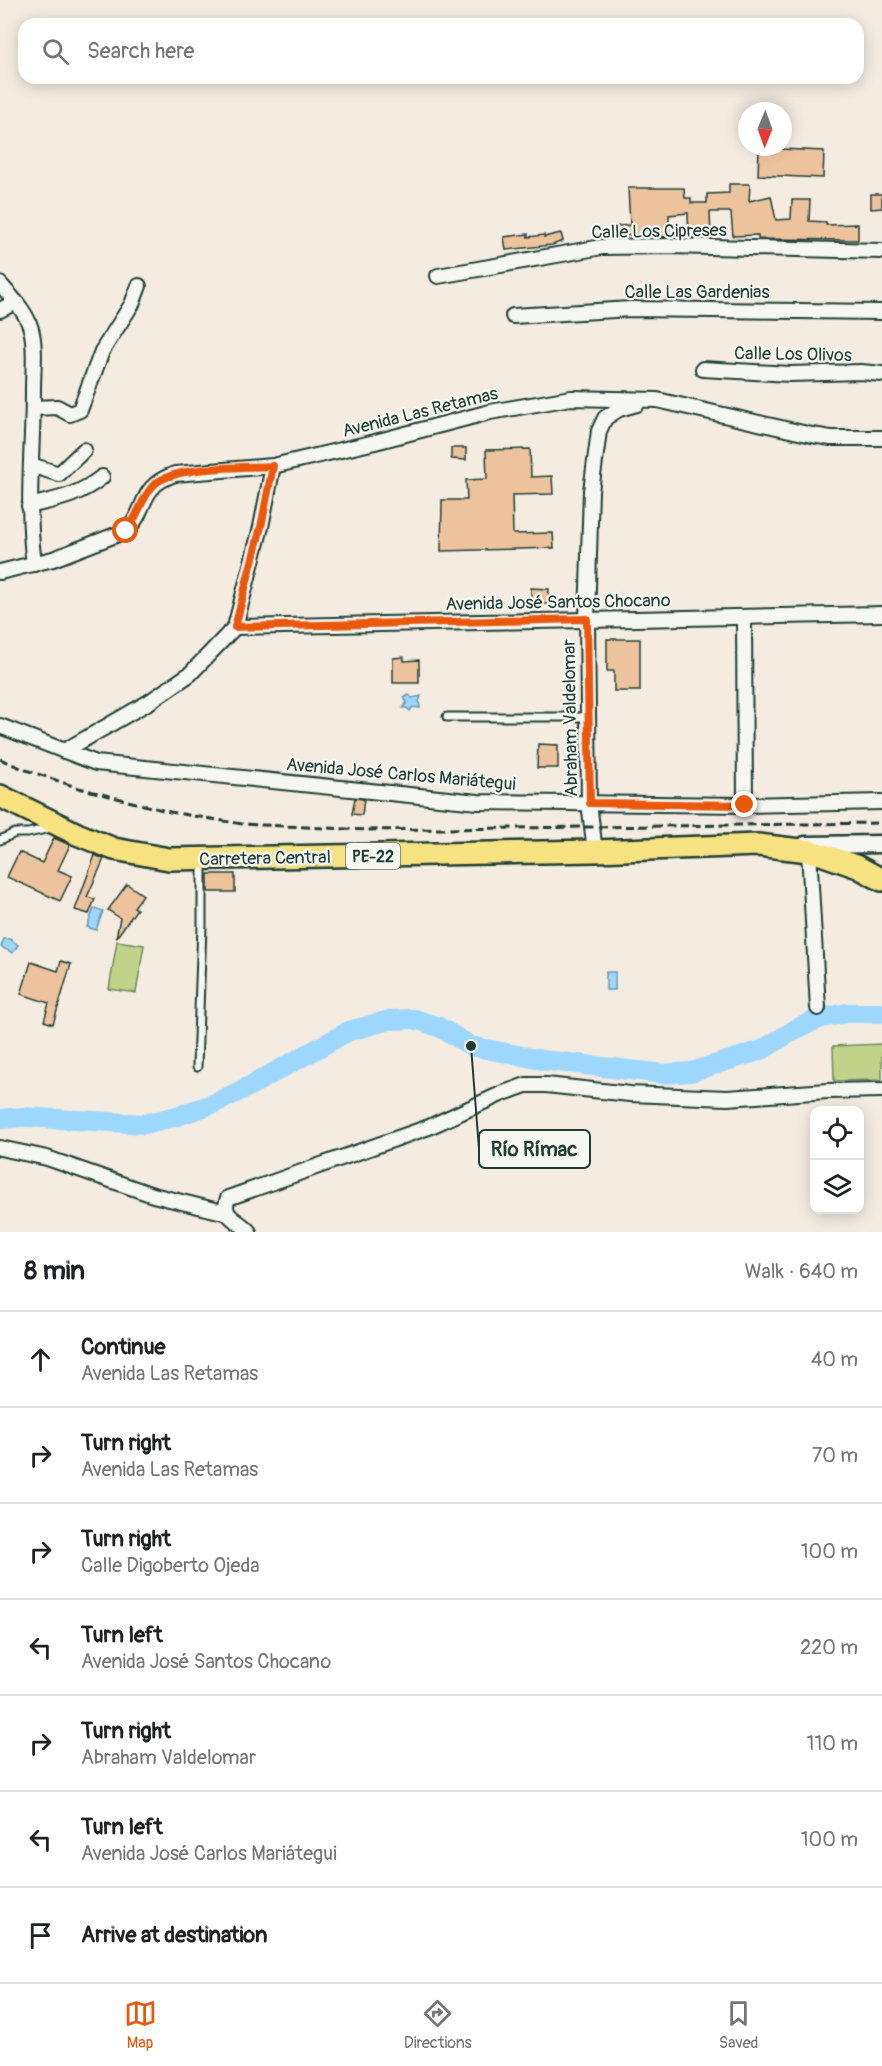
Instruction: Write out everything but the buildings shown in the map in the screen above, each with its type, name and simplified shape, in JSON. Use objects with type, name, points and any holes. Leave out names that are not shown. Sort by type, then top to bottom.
[{"type":"highway","name":"Carretera Central","points":[[0,796],[59,826],[114,849],[169,859],[595,852],[758,845]]},
{"type":"highway","name":"PE-22","points":[[758,845],[809,851],[842,861],[882,880]]},
{"type":"street","name":"Calle Los Cipreses","points":[[438,276],[602,247],[668,246],[882,251]]},
{"type":"street","points":[[0,284],[27,318],[33,338],[29,506],[34,564]]},
{"type":"street","points":[[33,408],[57,407],[70,414],[80,410],[102,351],[132,304],[139,286]]},
{"type":"street","points":[[0,310],[16,302]]},
{"type":"street","name":"Calle Las Gardenias","points":[[513,316],[631,309],[882,312]]},
{"type":"street","name":"Calle Los Olivos","points":[[704,369],[790,374],[882,374]]},
{"type":"street","name":"Avenida Las Retamas","points":[[0,572],[53,559],[126,531],[133,524],[152,487],[160,479],[175,474],[273,466],[490,412],[572,398],[657,400],[812,435],[831,438],[882,438]]},
{"type":"street","name":"Abraham Valdelomar","points":[[595,852],[590,803],[587,619],[591,491],[599,431],[605,418],[619,409],[657,400]]},
{"type":"street","points":[[31,465],[59,474],[84,450]]},
{"type":"street","points":[[64,751],[149,702],[190,674],[235,627],[259,537],[273,466]]},
{"type":"street","points":[[29,506],[73,495],[87,489],[102,477]]},
{"type":"street","name":"Avenida José Santos Chocano","points":[[235,627],[882,614]]},
{"type":"street","points":[[744,617],[745,805]]},
{"type":"street","name":"Avenida José Carlos Mariátegui","points":[[0,726],[96,763],[478,802],[745,805],[882,802]]},
{"type":"street","points":[[758,845],[882,844]]},
{"type":"street","points":[[809,851],[818,1008]]},
{"type":"street","points":[[227,1214],[225,1206],[228,1198],[237,1194],[429,1127],[526,1085],[630,1094],[727,1098],[882,1090]]},
{"type":"street","points":[[0,1148],[48,1158],[153,1195],[227,1214],[249,1232]]},
{"type":"lane","points":[[447,717],[588,717]]},
{"type":"lane","points":[[0,840],[15,833],[28,833],[59,826]]},
{"type":"lane","points":[[197,1067],[202,860]]},
{"type":"green space","points":[[117,941],[144,945],[136,993],[109,989]]},
{"type":"green space","points":[[882,1044],[882,1080],[834,1081],[833,1046]]},
{"type":"water","points":[[409,695],[412,698],[421,696],[420,708],[413,707],[410,711],[403,708],[407,702],[404,698]]},
{"type":"water","points":[[94,908],[103,911],[96,930],[87,927]]},
{"type":"water","points":[[4,939],[10,939],[18,945],[13,953],[1,947]]},
{"type":"water","points":[[606,972],[615,972],[615,990],[606,990]]},
{"type":"waterway","points":[[0,1119],[23,1117],[145,1124],[177,1116],[213,1104],[248,1087],[349,1031],[390,1020],[414,1019],[439,1027],[471,1046],[542,1060],[664,1074],[691,1072],[762,1050],[796,1029],[821,1018],[847,1013],[882,1013]]},
{"type":"railway","points":[[0,759],[79,788],[170,812],[242,824],[368,830],[882,823]]},
{"type":"place","name":"Río Rímac","points":[[471,1046]]},
{"type":"route","points":[[126,531],[133,524],[152,487],[160,479],[175,474],[203,470],[273,466],[270,489],[235,627],[587,619],[590,803],[745,805]]}]
